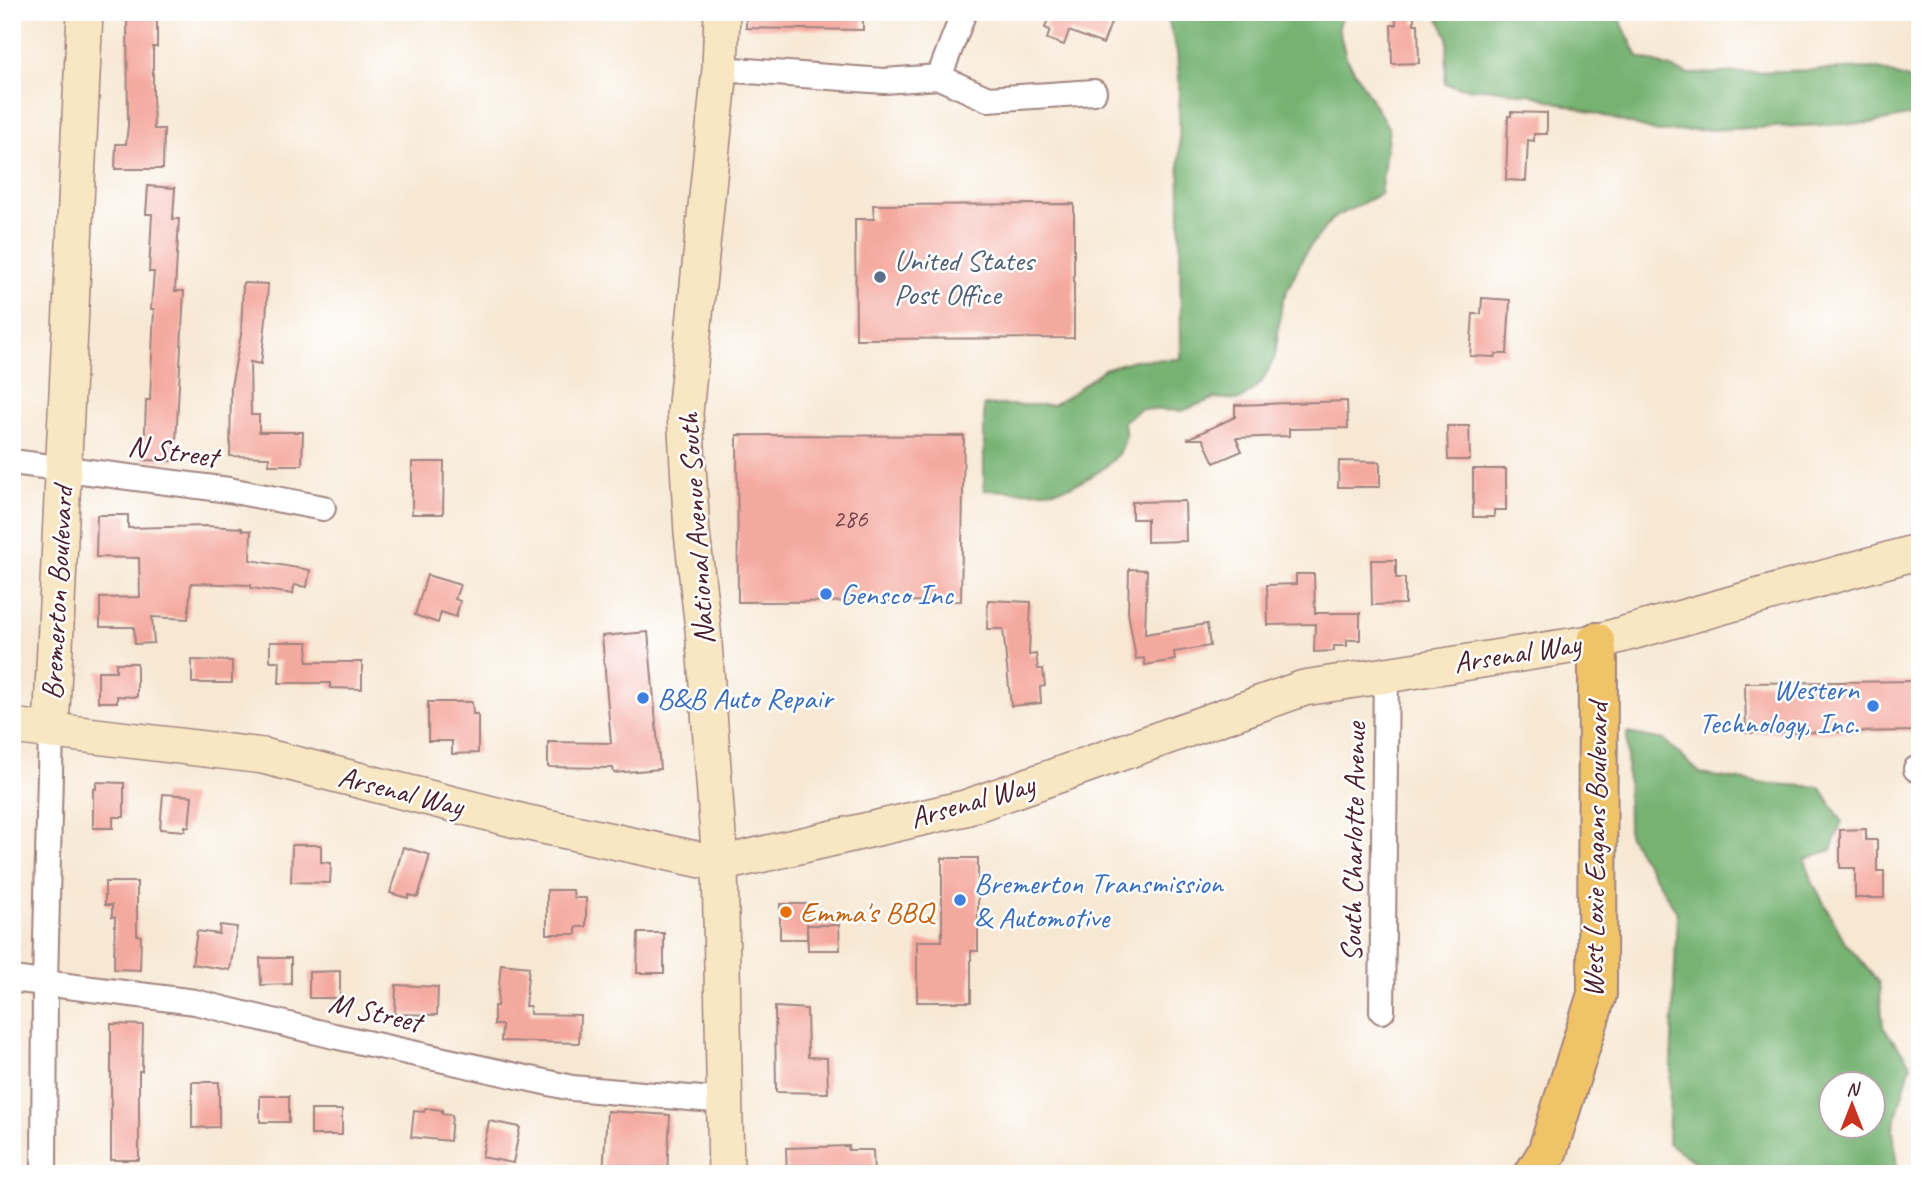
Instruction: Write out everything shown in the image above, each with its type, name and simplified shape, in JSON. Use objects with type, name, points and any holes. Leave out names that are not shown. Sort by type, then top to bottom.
[{"type":"main road","name":"Bremerton Boulevard","points":[[51,731],[85,12]]},
{"type":"main road","name":"National Avenue South","points":[[722,12],[720,69],[685,413],[692,533],[703,629],[720,864],[726,1174]]},
{"type":"main road","name":"Arsenal Way","points":[[12,726],[263,756],[524,822],[720,864],[965,808],[1304,688],[1596,642],[1920,551]]},
{"type":"main road","name":"West Loxie Eagans Boulevard","points":[[1534,1174],[1547,1153],[1597,994],[1596,642]]},
{"type":"street","points":[[939,77],[964,12]]},
{"type":"street","points":[[720,69],[884,81],[939,77],[988,99],[1094,92]]},
{"type":"street","name":"N Street","points":[[12,462],[229,490],[323,508]]},
{"type":"street","name":"South Charlotte Avenue","points":[[1382,1011],[1386,673]]},
{"type":"street","name":"Bremerton Boulevard","points":[[44,1174],[51,731]]},
{"type":"street","name":"M Street","points":[[12,979],[195,1002],[334,1036],[572,1088],[725,1101]]},
{"type":"green space","points":[[1166,12],[1345,12],[1338,26],[1346,57],[1389,129],[1380,194],[1332,219],[1305,253],[1282,301],[1275,357],[1261,383],[1240,400],[1215,398],[1182,411],[1141,409],[1124,421],[1125,438],[1122,447],[1109,464],[1090,477],[1069,486],[1043,491],[984,490],[984,405],[1052,405],[1104,369],[1134,360],[1181,359],[1179,81],[1177,52]]},
{"type":"green space","points":[[1435,12],[1618,12],[1638,57],[1688,74],[1876,68],[1920,83],[1920,98],[1914,115],[1872,123],[1658,132],[1529,94],[1445,84],[1448,37]]},
{"type":"green space","points":[[1627,733],[1664,740],[1701,774],[1758,783],[1820,787],[1842,821],[1831,850],[1805,859],[1813,883],[1845,942],[1879,983],[1883,1027],[1911,1064],[1893,1128],[1897,1169],[1889,1174],[1712,1174],[1668,1143],[1677,912],[1628,835]]},
{"type":"building","points":[[127,12],[157,12],[157,47],[153,47],[154,129],[164,129],[163,169],[115,169],[116,144],[126,144],[128,125]]},
{"type":"building","points":[[746,12],[863,12],[863,30],[746,28]]},
{"type":"building","points":[[1050,12],[1115,12],[1103,44],[1069,31],[1064,45],[1047,39],[1050,30],[1045,28]]},
{"type":"building","points":[[1414,12],[1414,24],[1418,24],[1419,63],[1392,64],[1391,25],[1396,25],[1396,13]]},
{"type":"building","points":[[1511,112],[1547,113],[1547,134],[1534,134],[1534,141],[1528,140],[1526,181],[1506,180],[1508,116],[1511,116]]},
{"type":"building","points":[[148,186],[175,188],[173,219],[179,219],[175,291],[184,291],[175,461],[144,460],[154,309],[151,309],[154,272],[149,272],[152,214],[146,214]]},
{"type":"building","points":[[1074,204],[1074,338],[856,339],[855,219],[874,219],[873,205]]},
{"type":"building","points":[[243,283],[268,284],[261,364],[250,362],[251,415],[259,415],[259,432],[303,432],[302,465],[269,465],[269,457],[230,456],[231,386],[241,335]]},
{"type":"building","points":[[1482,298],[1510,300],[1507,354],[1496,354],[1495,357],[1470,356],[1473,314],[1481,314]]},
{"type":"building","points":[[1347,401],[1348,428],[1289,429],[1289,436],[1236,438],[1242,451],[1214,463],[1203,439],[1187,439],[1235,417],[1235,405]]},
{"type":"building","points":[[1447,426],[1469,426],[1470,460],[1448,460]]},
{"type":"building","points":[[737,435],[964,436],[961,601],[738,602]]},
{"type":"building","points":[[1339,461],[1380,462],[1380,487],[1338,487]]},
{"type":"building","points":[[412,462],[444,462],[443,514],[412,514]]},
{"type":"building","points":[[1473,469],[1506,469],[1506,510],[1494,510],[1494,517],[1473,517]]},
{"type":"building","points":[[1185,501],[1186,541],[1147,542],[1147,519],[1132,519],[1132,502]]},
{"type":"building","points":[[97,515],[128,515],[128,528],[207,526],[251,531],[250,560],[310,570],[307,587],[294,585],[293,594],[251,588],[251,585],[191,583],[188,619],[152,617],[154,643],[135,644],[134,627],[100,627],[100,598],[140,597],[139,558],[96,557]]},
{"type":"building","points":[[1371,560],[1396,560],[1396,578],[1405,578],[1405,604],[1372,605]]},
{"type":"building","points":[[1129,569],[1147,570],[1145,634],[1207,624],[1210,646],[1174,652],[1175,660],[1145,665],[1144,658],[1136,659],[1128,612]]},
{"type":"building","points":[[1296,574],[1314,574],[1315,613],[1360,613],[1360,640],[1347,640],[1347,646],[1334,646],[1334,651],[1314,652],[1315,624],[1268,625],[1267,585],[1296,584]]},
{"type":"building","points":[[427,575],[460,585],[455,599],[460,601],[456,617],[441,612],[438,623],[415,615]]},
{"type":"building","points":[[988,600],[1031,602],[1029,655],[1036,654],[1038,669],[1043,669],[1045,686],[1040,687],[1041,703],[1011,706],[1003,629],[987,629]]},
{"type":"building","points":[[648,632],[660,769],[614,773],[613,768],[548,767],[548,742],[611,743],[602,636]]},
{"type":"building","points":[[270,642],[308,642],[307,662],[362,662],[362,689],[330,688],[330,683],[279,683],[280,661],[270,661]]},
{"type":"building","points":[[192,660],[232,661],[232,683],[192,683]]},
{"type":"building","points":[[116,663],[137,663],[137,697],[117,696],[117,702],[98,702],[98,671],[116,671]]},
{"type":"building","points":[[1920,681],[1920,731],[1746,733],[1745,683]]},
{"type":"building","points":[[428,702],[472,702],[473,714],[478,714],[478,753],[452,754],[452,741],[428,741]]},
{"type":"building","points":[[96,782],[124,783],[124,817],[113,817],[113,828],[93,828],[93,788],[96,789]]},
{"type":"building","points":[[163,794],[192,796],[189,827],[185,826],[185,831],[160,829]]},
{"type":"building","points":[[1866,829],[1866,840],[1877,840],[1877,871],[1884,871],[1884,898],[1855,898],[1855,868],[1840,868],[1840,830]]},
{"type":"building","points":[[292,845],[321,845],[321,862],[331,863],[330,883],[291,882]]},
{"type":"building","points":[[403,847],[430,855],[418,897],[409,895],[408,898],[390,893]]},
{"type":"building","name":"Bremerton Transmission & Automotive","points":[[942,858],[978,858],[978,951],[971,951],[971,1002],[917,1002],[917,941],[942,941]]},
{"type":"building","points":[[105,882],[137,882],[137,935],[141,936],[140,970],[114,969],[115,917],[112,917],[112,905],[105,905]]},
{"type":"building","points":[[547,890],[573,890],[574,898],[586,898],[586,927],[576,927],[576,934],[547,934]]},
{"type":"building","points":[[780,904],[807,904],[807,939],[780,939]]},
{"type":"building","points":[[220,925],[237,927],[230,970],[192,964],[197,931],[219,934]]},
{"type":"building","points":[[807,925],[839,925],[840,950],[808,950]]},
{"type":"building","points":[[638,933],[664,933],[664,973],[637,973]]},
{"type":"building","points":[[260,958],[291,958],[291,984],[261,985]]},
{"type":"building","points":[[501,964],[529,967],[525,1006],[530,1006],[530,1014],[580,1015],[579,1043],[501,1041],[502,1025],[494,1025],[494,1006],[497,1006]]},
{"type":"building","points":[[340,971],[340,998],[309,998],[309,972]]},
{"type":"building","points":[[396,985],[438,987],[437,1015],[395,1014]]},
{"type":"building","points":[[775,1007],[807,1009],[808,1057],[827,1058],[828,1093],[776,1092]]},
{"type":"building","points":[[111,1024],[143,1025],[142,1071],[139,1071],[139,1160],[111,1160]]},
{"type":"building","points":[[192,1082],[219,1082],[219,1127],[192,1128]]},
{"type":"building","points":[[260,1096],[289,1096],[289,1122],[260,1122]]},
{"type":"building","points":[[425,1108],[442,1110],[442,1114],[452,1115],[450,1141],[411,1137],[414,1111],[424,1112]]},
{"type":"building","points":[[311,1110],[342,1110],[342,1135],[311,1135]]},
{"type":"building","points":[[607,1111],[670,1115],[667,1174],[603,1174]]},
{"type":"building","points":[[489,1121],[520,1127],[513,1163],[482,1157]]},
{"type":"building","points":[[849,1146],[848,1150],[873,1150],[874,1174],[787,1174],[786,1148]]},
{"type":"place","name":"United States Post Office","points":[[880,277]]},
{"type":"place","name":"Gensco Inc","points":[[826,594]]},
{"type":"place","name":"B&B Auto Repair","points":[[643,698]]},
{"type":"place","name":"Western Technology, Inc.","points":[[1873,706]]},
{"type":"place","name":"Bremerton Transmission & Automotive","points":[[960,900]]},
{"type":"place","name":"Emma's BBQ","points":[[786,912]]}]
